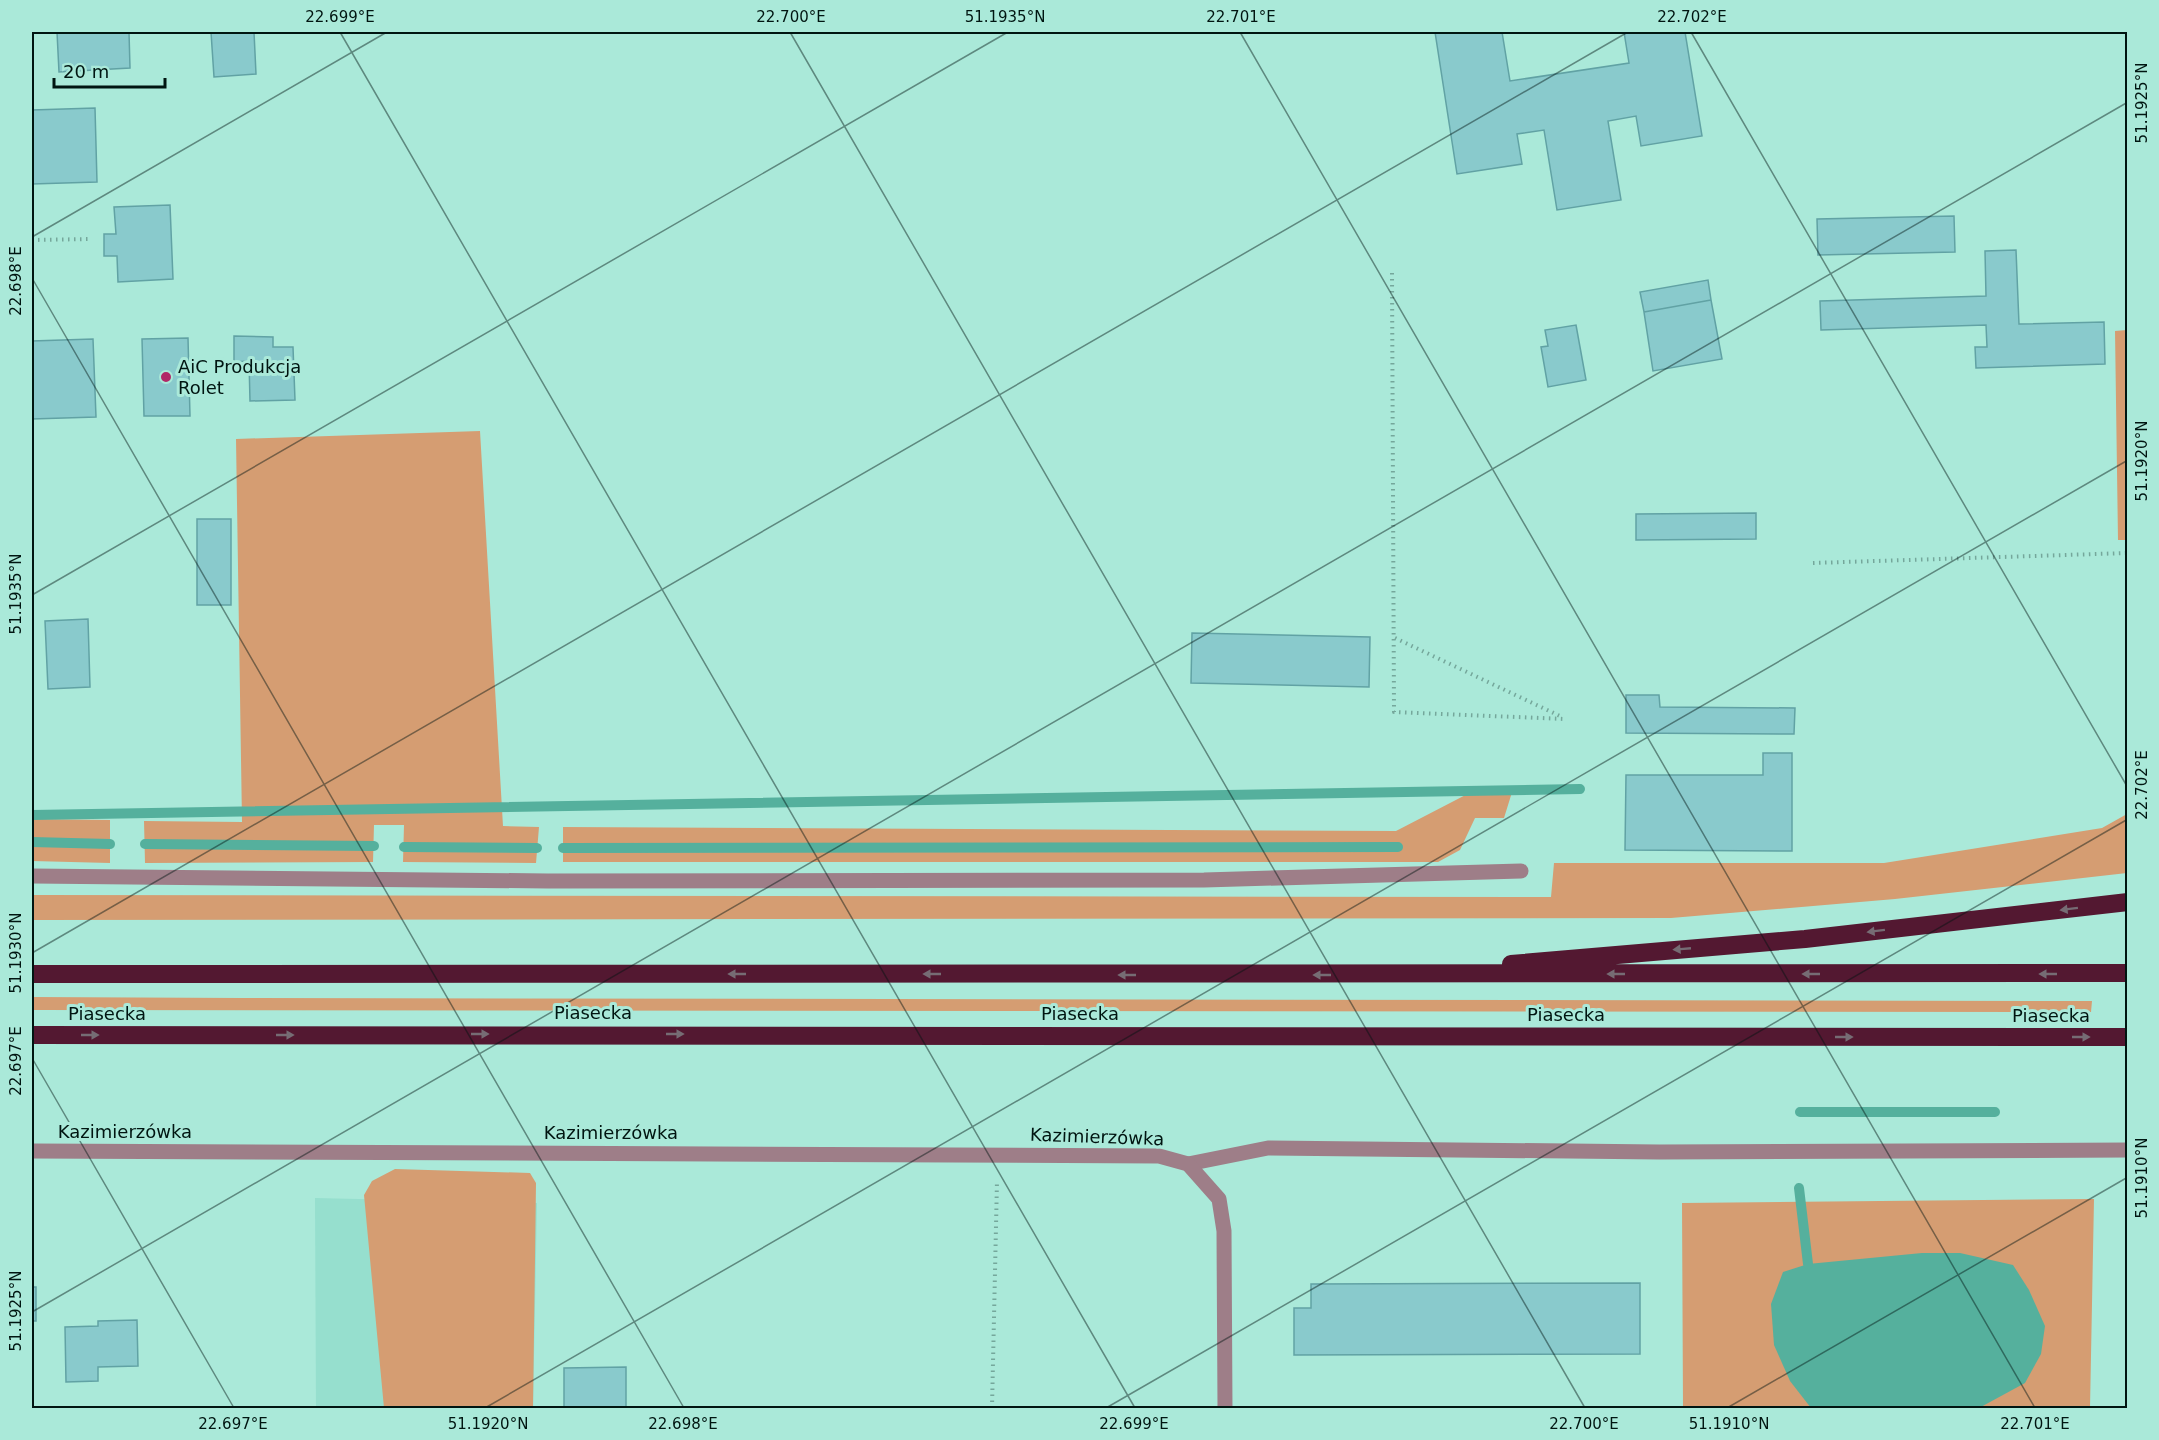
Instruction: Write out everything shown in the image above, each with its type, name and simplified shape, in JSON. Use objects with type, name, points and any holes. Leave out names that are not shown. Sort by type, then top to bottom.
[{"type":"highway","points":[[1380,975],[1805,939],[2127,902]]},
{"type":"highway","points":[[32,974],[2127,974]]},
{"type":"highway","name":"Piasecka","points":[[32,1035],[2127,1037]]},
{"type":"street","points":[[32,876],[548,881],[1156,880],[1521,871]]},
{"type":"street","points":[[1188,1164],[1268,1148],[1659,1152],[2127,1150]]},
{"type":"street","name":"Kazimierzówka","points":[[32,1151],[998,1153],[1159,1156],[1188,1164]]},
{"type":"street","points":[[1188,1164],[1219,1199],[1222,1211],[1225,1408]]},
{"type":"path","points":[[32,240],[91,239]]},
{"type":"path","points":[[1392,273],[1394,712],[1565,719],[1395,638]]},
{"type":"path","points":[[1813,563],[2127,553]]},
{"type":"path","points":[[992,1408],[998,1153]]},
{"type":"shaded area","points":[[2127,330],[2128,540],[2118,540],[2115,331]]},
{"type":"shaded area","points":[[480,431],[503,826],[539,827],[536,863],[403,862],[404,825],[374,825],[373,862],[145,863],[144,821],[242,822],[236,439]]},
{"type":"shaded area","points":[[1479,788],[1513,789],[1504,818],[1475,818],[1460,850],[1438,862],[563,862],[563,827],[1396,831]]},
{"type":"shaded area","points":[[2127,814],[2127,873],[1895,899],[1671,918],[32,920],[32,895],[1551,897],[1554,863],[1884,863],[2102,828]]},
{"type":"shaded area","points":[[32,819],[110,820],[110,863],[32,861]]},
{"type":"shaded area","points":[[32,997],[2092,1001],[2091,1012],[32,1010]]},
{"type":"shaded area","points":[[395,1169],[530,1173],[536,1183],[533,1408],[384,1408],[364,1195],[372,1181]]},
{"type":"shaded area","points":[[315,1198],[537,1203],[533,1408],[316,1408]]},
{"type":"shaded area","points":[[2094,1199],[2090,1408],[1683,1408],[1682,1203]]},
{"type":"shaded area","points":[[1922,1253],[1960,1253],[2013,1265],[2029,1290],[2045,1326],[2041,1354],[2025,1383],[1979,1408],[1811,1408],[1790,1381],[1774,1345],[1771,1304],[1783,1272],[1808,1264]]},
{"type":"building","points":[[57,32],[129,32],[130,68],[59,72]]},
{"type":"building","points":[[211,32],[254,32],[256,74],[214,77]]},
{"type":"building","points":[[1435,32],[1502,32],[1510,81],[1629,63],[1624,32],[1685,32],[1702,136],[1641,146],[1636,116],[1608,121],[1621,200],[1557,210],[1544,130],[1517,134],[1522,164],[1457,174]]},
{"type":"building","points":[[95,108],[97,182],[32,184],[32,110]]},
{"type":"building","points":[[170,205],[173,279],[118,282],[117,256],[104,256],[104,234],[116,234],[114,207]]},
{"type":"building","points":[[1954,216],[1955,252],[1818,255],[1817,219]]},
{"type":"building","points":[[2016,250],[2019,324],[2104,322],[2105,364],[1976,368],[1975,347],[1987,347],[1986,325],[1821,330],[1820,301],[1986,296],[1985,251]]},
{"type":"building","points":[[1708,280],[1711,300],[1644,312],[1640,292]]},
{"type":"building","points":[[1711,300],[1722,359],[1653,371],[1644,312]]},
{"type":"building","points":[[1576,325],[1586,380],[1548,387],[1541,347],[1548,346],[1545,330]]},
{"type":"building","points":[[234,336],[273,337],[273,347],[293,347],[295,400],[250,401],[249,361],[234,362]]},
{"type":"building","name":"AiC Produkcja Rolet","points":[[188,338],[190,416],[144,416],[142,339]]},
{"type":"building","points":[[93,339],[96,417],[32,419],[32,341]]},
{"type":"building","points":[[1756,513],[1756,539],[1636,540],[1636,514]]},
{"type":"building","points":[[197,519],[231,519],[231,605],[197,605]]},
{"type":"building","points":[[88,619],[90,687],[48,689],[45,621]]},
{"type":"building","points":[[1192,633],[1370,637],[1369,687],[1191,683]]},
{"type":"building","points":[[1626,695],[1659,695],[1660,707],[1795,708],[1794,734],[1626,733]]},
{"type":"building","points":[[1763,753],[1792,753],[1792,851],[1625,850],[1626,775],[1763,775]]},
{"type":"building","points":[[1640,1283],[1640,1354],[1294,1355],[1294,1308],[1311,1308],[1311,1284]]},
{"type":"building","points":[[32,1287],[36,1287],[36,1321],[32,1321]]},
{"type":"building","points":[[137,1320],[138,1366],[98,1367],[98,1381],[66,1382],[65,1327],[98,1326],[98,1321]]},
{"type":"building","points":[[626,1367],[626,1408],[564,1408],[564,1368]]},
{"type":"waterway","points":[[32,815],[1580,789]]},
{"type":"waterway","points":[[32,842],[110,844]]},
{"type":"waterway","points":[[145,844],[374,846]]},
{"type":"waterway","points":[[404,847],[537,848]]},
{"type":"waterway","points":[[563,848],[1398,847]]},
{"type":"waterway","points":[[1800,1112],[1995,1112]]},
{"type":"waterway","points":[[1799,1188],[1808,1264]]},
{"type":"place","name":"AiC Produkcja Rolet","points":[[166,377]]}]
